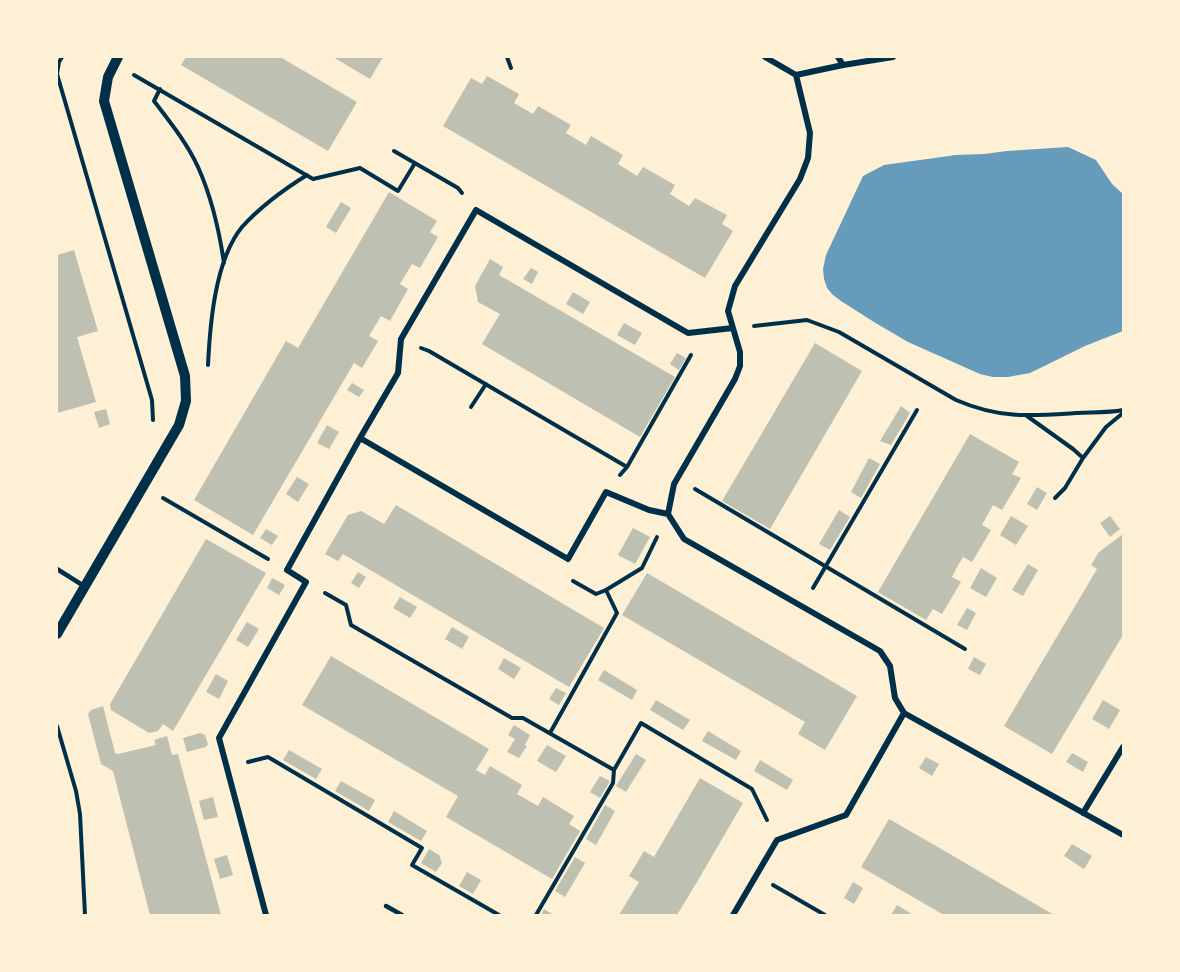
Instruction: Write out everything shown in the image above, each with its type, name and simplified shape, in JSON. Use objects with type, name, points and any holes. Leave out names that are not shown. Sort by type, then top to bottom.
[{"type":"street","points":[[765,57],[796,75],[893,57]]},
{"type":"street","points":[[838,57],[843,65]]},
{"type":"street","points":[[57,634],[179,425],[186,401],[185,376],[104,101],[108,76],[116,61]]},
{"type":"street","points":[[796,75],[810,133],[808,158],[800,179],[735,286],[728,311],[740,352],[740,366],[735,379],[674,484],[668,514],[684,539],[880,651],[890,666],[895,698],[904,713],[1123,835]]},
{"type":"street","points":[[266,915],[219,738],[306,582],[286,570],[398,373],[401,339],[476,210],[688,333],[733,328]]},
{"type":"street","points":[[360,438],[568,559],[606,492],[649,510],[668,514]]},
{"type":"street","points":[[733,915],[777,840],[846,815],[904,713]]},
{"type":"street","points":[[1083,813],[1123,747]]},
{"type":"lane","points":[[57,569],[84,586]]},
{"type":"lane","points":[[386,906],[402,915]]},
{"type":"path","points":[[62,57],[57,74],[152,400],[152,424]]},
{"type":"path","points":[[507,57],[511,68]]},
{"type":"path","points":[[116,61],[313,179],[360,168],[398,191],[415,163]]},
{"type":"path","points":[[160,89],[154,101],[184,141],[198,166],[219,230],[224,263]]},
{"type":"path","points":[[394,151],[458,188],[476,210]]},
{"type":"path","points":[[208,372],[212,313],[219,278],[228,250],[240,229],[258,211],[307,175]]},
{"type":"path","points":[[733,328],[807,320],[839,332],[956,400],[975,408],[1026,416],[1123,412]]},
{"type":"path","points":[[606,492],[627,467],[705,331]]},
{"type":"path","points":[[401,339],[429,351],[627,467]]},
{"type":"path","points":[[471,407],[486,384]]},
{"type":"path","points":[[826,566],[917,410]]},
{"type":"path","points":[[1055,498],[1065,488],[1106,427],[1123,412]]},
{"type":"path","points":[[1026,416],[1083,458]]},
{"type":"path","points":[[677,478],[965,649]]},
{"type":"path","points":[[142,486],[286,570]]},
{"type":"path","points":[[568,559],[573,581],[596,594],[606,590],[642,568],[668,514]]},
{"type":"path","points":[[306,582],[346,605],[351,625],[512,718],[523,718],[614,770]]},
{"type":"path","points":[[550,734],[617,613],[606,590]]},
{"type":"path","points":[[536,915],[613,783],[614,770],[641,723],[752,789],[777,840]]},
{"type":"path","points":[[57,726],[76,791],[80,814],[85,915]]},
{"type":"path","points":[[227,767],[268,757],[422,848],[412,865],[499,915]]},
{"type":"path","points":[[756,875],[825,915]]},
{"type":"water","points":[[1068,147],[1096,160],[1112,184],[1123,194],[1123,331],[1085,346],[1030,373],[993,377],[980,374],[908,342],[841,301],[827,288],[823,269],[826,255],[863,176],[884,165],[956,155]]},
{"type":"building","points":[[186,57],[280,57],[357,102],[328,151],[181,65]]},
{"type":"building","points":[[333,57],[383,57],[370,79]]},
{"type":"building","points":[[487,76],[519,94],[514,103],[533,114],[538,106],[571,125],[566,133],[586,145],[591,136],[623,155],[618,164],[637,176],[643,167],[675,185],[670,194],[689,206],[695,198],[727,215],[722,224],[733,231],[705,278],[443,126],[471,78],[482,84]]},
{"type":"building","points":[[389,192],[437,221],[430,232],[438,237],[420,268],[412,264],[400,284],[408,289],[390,321],[381,316],[369,336],[378,341],[362,368],[354,363],[253,535],[194,500],[286,341],[298,348]]},
{"type":"building","points":[[341,202],[351,208],[336,233],[326,227]]},
{"type":"building","points":[[74,250],[98,331],[77,337],[96,402],[57,413],[57,255]]},
{"type":"building","points":[[490,259],[503,267],[499,275],[675,377],[640,437],[482,344],[500,314],[478,302],[475,286]]},
{"type":"building","points":[[531,268],[538,272],[532,284],[523,279]]},
{"type":"building","points":[[573,292],[590,302],[583,314],[566,304]]},
{"type":"building","points":[[624,323],[642,333],[635,345],[617,335]]},
{"type":"building","points":[[815,343],[862,371],[770,529],[722,501]]},
{"type":"building","points":[[677,353],[686,358],[679,370],[670,364]]},
{"type":"building","points":[[352,383],[364,390],[359,397],[347,390]]},
{"type":"building","points":[[901,406],[910,413],[891,445],[880,441]]},
{"type":"building","points":[[106,409],[110,424],[99,428],[94,412]]},
{"type":"building","points":[[327,425],[339,432],[329,449],[317,443]]},
{"type":"building","points":[[970,434],[1019,462],[1012,474],[1021,478],[1002,510],[993,505],[982,525],[991,530],[972,562],[963,557],[957,567],[952,577],[961,582],[942,614],[933,609],[926,620],[878,592]]},
{"type":"building","points":[[869,458],[880,464],[861,498],[851,492]]},
{"type":"building","points":[[297,477],[309,484],[298,502],[286,494]]},
{"type":"building","points":[[1037,487],[1047,493],[1037,510],[1027,504]]},
{"type":"building","points":[[396,505],[604,628],[569,687],[343,554],[338,561],[325,554],[348,515],[361,511],[384,524]]},
{"type":"building","points":[[839,510],[850,517],[830,550],[819,544]]},
{"type":"building","points":[[1011,516],[1028,526],[1016,545],[1000,535]]},
{"type":"building","points":[[1110,516],[1120,529],[1110,537],[1100,523]]},
{"type":"building","points":[[633,528],[650,537],[635,564],[618,555]]},
{"type":"building","points":[[266,529],[278,536],[272,545],[260,538]]},
{"type":"building","points":[[1123,534],[1123,635],[1052,754],[1004,726],[1097,569],[1091,565],[1099,552]]},
{"type":"building","points":[[206,539],[266,573],[173,731],[163,724],[158,731],[149,733],[111,710],[110,704]]},
{"type":"building","points":[[1028,564],[1038,570],[1023,596],[1012,590]]},
{"type":"building","points":[[981,568],[997,578],[986,597],[970,588]]},
{"type":"building","points":[[358,572],[366,577],[359,588],[351,583]]},
{"type":"building","points":[[647,573],[857,696],[825,750],[798,734],[805,722],[622,615]]},
{"type":"building","points":[[272,578],[285,585],[279,595],[267,588]]},
{"type":"building","points":[[400,597],[417,607],[410,618],[393,608]]},
{"type":"building","points":[[967,608],[976,613],[967,630],[957,625]]},
{"type":"building","points":[[247,622],[259,629],[248,647],[236,640]]},
{"type":"building","points":[[452,627],[469,637],[462,649],[445,639]]},
{"type":"building","points":[[331,656],[489,749],[476,770],[485,775],[490,766],[522,785],[517,794],[538,806],[543,797],[574,816],[569,824],[580,831],[552,879],[446,817],[458,796],[302,705]]},
{"type":"building","points":[[974,657],[986,664],[980,675],[968,669]]},
{"type":"building","points":[[504,658],[521,668],[514,679],[498,669]]},
{"type":"building","points":[[604,670],[637,690],[632,700],[598,680]]},
{"type":"building","points":[[216,674],[228,681],[219,699],[206,692]]},
{"type":"building","points":[[556,688],[566,693],[559,705],[549,699]]},
{"type":"building","points":[[656,700],[690,720],[683,730],[650,710]]},
{"type":"building","points":[[1103,700],[1120,710],[1109,729],[1092,719]]},
{"type":"building","points":[[103,706],[115,753],[156,745],[154,740],[167,736],[172,755],[178,754],[221,915],[150,915],[113,771],[101,764],[88,714],[91,710]]},
{"type":"building","points":[[514,725],[530,735],[525,745],[527,746],[519,758],[507,752],[515,739],[508,735]]},
{"type":"building","points":[[708,731],[741,751],[736,760],[702,741]]},
{"type":"building","points":[[200,733],[205,735],[208,744],[206,747],[187,752],[183,738]]},
{"type":"building","points":[[547,745],[566,756],[556,772],[537,761]]},
{"type":"building","points":[[289,750],[322,769],[316,779],[283,760]]},
{"type":"building","points":[[1072,753],[1088,762],[1083,772],[1066,762]]},
{"type":"building","points":[[636,754],[646,760],[626,792],[616,786]]},
{"type":"building","points":[[926,757],[939,764],[932,776],[919,768]]},
{"type":"building","points":[[760,760],[793,780],[787,790],[754,771]]},
{"type":"building","points":[[600,776],[610,781],[600,798],[590,792]]},
{"type":"building","points":[[700,778],[743,803],[697,882],[677,915],[619,915],[639,882],[629,876],[644,851],[654,857]]},
{"type":"building","points":[[341,781],[375,800],[369,811],[335,791]]},
{"type":"building","points":[[213,797],[218,817],[204,820],[199,801]]},
{"type":"building","points":[[605,805],[615,811],[596,845],[586,839]]},
{"type":"building","points":[[394,811],[427,831],[421,841],[388,822]]},
{"type":"building","points":[[889,819],[1054,915],[944,915],[861,867]]},
{"type":"building","points":[[1072,844],[1092,856],[1084,869],[1064,856]]},
{"type":"building","points":[[429,849],[439,855],[442,863],[436,872],[421,863]]},
{"type":"building","points":[[227,855],[233,875],[220,879],[214,859]]},
{"type":"building","points":[[575,857],[585,863],[565,897],[555,891]]},
{"type":"building","points":[[467,872],[481,880],[473,894],[459,886]]},
{"type":"building","points":[[853,882],[863,888],[854,904],[844,898]]},
{"type":"building","points":[[897,905],[907,911],[913,915],[891,915]]},
{"type":"building","points":[[544,909],[554,915],[541,915]]}]
